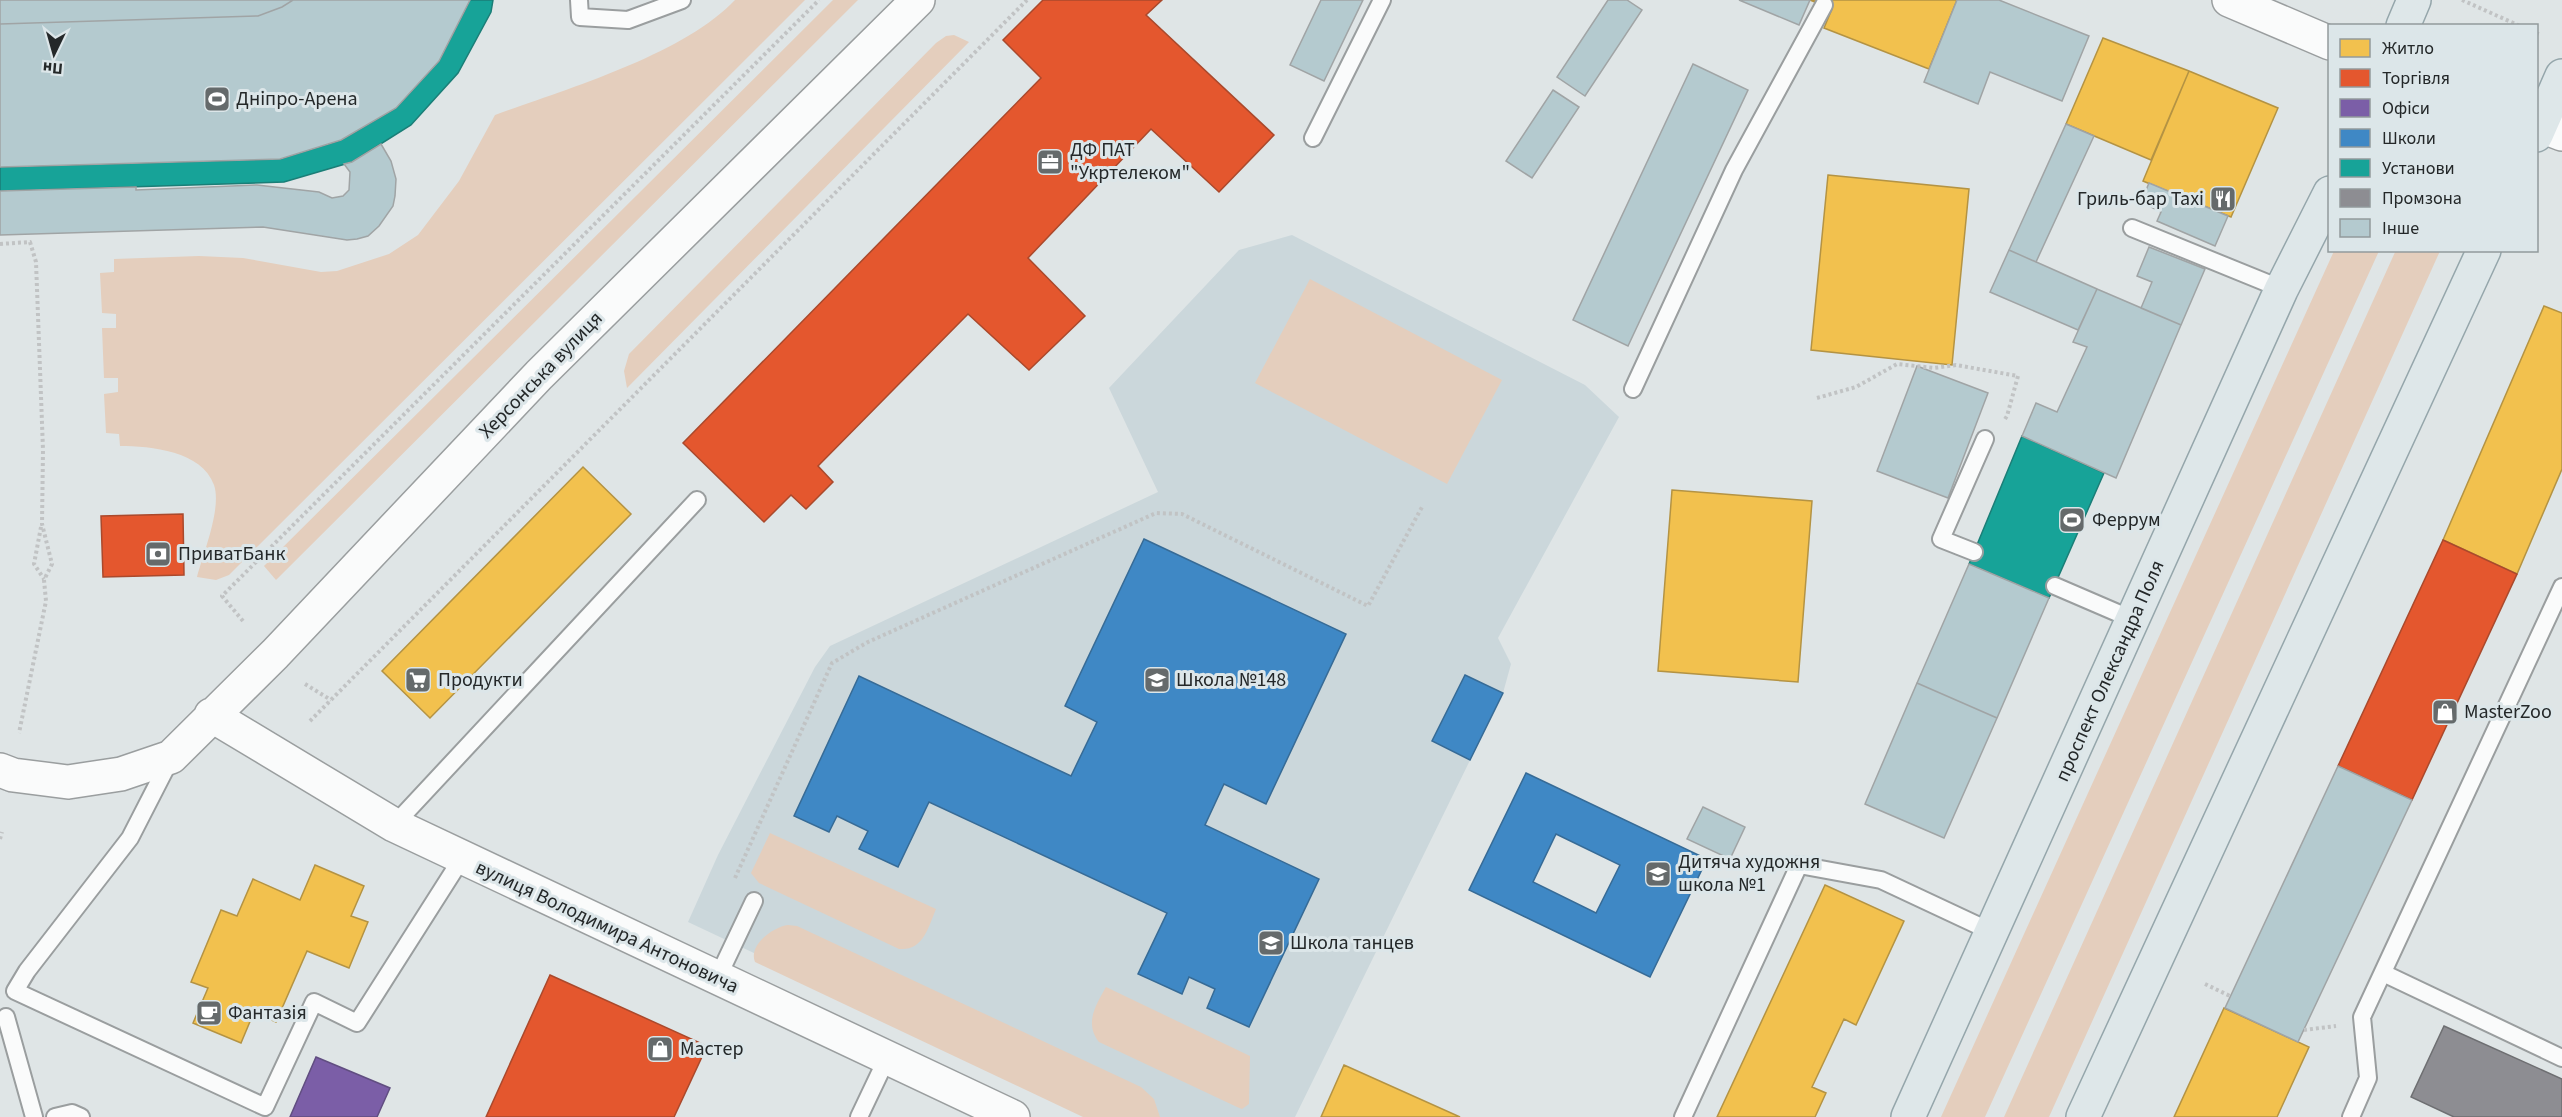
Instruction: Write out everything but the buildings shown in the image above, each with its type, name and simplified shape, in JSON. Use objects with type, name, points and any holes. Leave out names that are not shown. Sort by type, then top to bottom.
[{"type":"main road","points":[[2404,24],[2414,0]]},
{"type":"main road","points":[[2544,130],[2562,76]]},
{"type":"main road","name":"проспект Олександра Поля","points":[[1908,1117],[2282,288],[2328,197]]},
{"type":"main road","points":[[2083,1117],[2483,252]]},
{"type":"street","name":"Херсонська вулиця","points":[[171,757],[275,654],[539,375],[918,0]]},
{"type":"street","points":[[2229,0],[2328,42]]},
{"type":"street","name":"вулиця Володимира Антоновича","points":[[211,716],[394,825],[1013,1117]]},
{"type":"street","points":[[0,770],[13,775],[68,782],[121,774],[171,757]]},
{"type":"lane","points":[[579,0],[580,17],[628,20],[682,0]]},
{"type":"lane","points":[[1314,138],[1382,0]]},
{"type":"lane","points":[[1633,389],[1734,170],[1824,5]]},
{"type":"lane","points":[[2133,228],[2282,288]]},
{"type":"lane","points":[[1974,552],[1941,538],[1985,439]]},
{"type":"lane","points":[[394,825],[697,500]]},
{"type":"lane","points":[[2055,586],[2134,620]]},
{"type":"lane","points":[[2351,1117],[2368,1078],[2362,1017],[2562,587]]},
{"type":"lane","points":[[33,1117],[3,1024],[8,993],[130,837],[171,757]]},
{"type":"lane","points":[[8,993],[265,1107],[314,1002],[357,1023],[462,858]]},
{"type":"lane","points":[[1683,1117],[1799,865],[1881,880],[1992,932]]},
{"type":"lane","points":[[717,979],[754,901]]},
{"type":"lane","points":[[2383,973],[2562,1058]]},
{"type":"lane","points":[[859,1117],[886,1058]]},
{"type":"lane","points":[[55,1117],[72,1113],[81,1117]]},
{"type":"path","points":[[243,621],[222,596],[819,0]]},
{"type":"path","points":[[310,722],[1027,0]]},
{"type":"path","points":[[2462,0],[2516,24]]},
{"type":"path","points":[[0,244],[30,242],[36,262],[43,450],[42,524],[34,564],[44,580],[46,601],[19,733]]},
{"type":"path","points":[[1817,398],[1856,387],[1897,364],[1934,368],[1956,365],[2018,376],[2007,416],[1985,439]]},
{"type":"path","points":[[735,879],[832,663],[868,642],[1156,513],[1182,514],[1368,606],[1422,507]]},
{"type":"path","points":[[42,524],[52,564],[44,580]]},
{"type":"path","points":[[305,684],[331,700]]},
{"type":"path","points":[[0,838],[2,831]]},
{"type":"path","points":[[2205,984],[2230,996]]},
{"type":"shaded area","points":[[735,0],[805,0],[229,575],[216,580],[197,577],[214,518],[216,495],[214,485],[199,465],[187,458],[160,449],[120,446],[119,434],[106,433],[104,394],[118,392],[118,378],[104,378],[102,328],[116,328],[116,314],[102,313],[100,273],[114,272],[114,259],[199,256],[243,258],[321,272],[337,271],[389,254],[418,235],[459,181],[495,115],[588,82],[655,54],[686,38],[713,20]]},
{"type":"shaded area","points":[[833,0],[858,0],[276,580],[264,566]]},
{"type":"shaded area","points":[[954,35],[969,42],[627,388],[624,371],[629,354],[936,43],[946,36]]},
{"type":"shaded area","name":"Школа №148","points":[[1292,235],[1585,385],[1619,417],[1498,638],[1511,664],[1503,693],[1295,1117],[1103,1117],[688,922],[718,855],[815,667],[830,646],[1158,492],[1109,388],[1239,250]]},
{"type":"shaded area","points":[[2334,252],[2379,252],[1985,1117],[1941,1117]]},
{"type":"shaded area","points":[[2395,252],[2440,252],[2049,1117],[2004,1117]]},
{"type":"shaded area","points":[[1310,279],[1502,380],[1447,484],[1255,383]]},
{"type":"shaded area","points":[[770,833],[936,909],[924,937],[914,946],[899,949],[759,883],[751,873]]},
{"type":"shaded area","points":[[788,925],[797,926],[1141,1087],[1154,1099],[1160,1117],[1083,1117],[755,962],[755,949],[758,943],[769,933]]},
{"type":"shaded area","points":[[1106,987],[1250,1056],[1249,1104],[1242,1109],[1237,1107],[1099,1042],[1092,1028],[1092,1021],[1095,1007]]},
{"type":"place","name":"Дніпро-Арена","points":[[217,99]]},
{"type":"place","name":"ДФ ПАТ \"Укртелеком\"","points":[[1050,162]]},
{"type":"place","name":"Гриль-бар Taxi","points":[[2223,199]]},
{"type":"place","name":"Феррум","points":[[2072,520]]},
{"type":"place","name":"ПриватБанк","points":[[158,554]]},
{"type":"place","name":"Продукти","points":[[418,680]]},
{"type":"place","name":"Школа №148","points":[[1157,680]]},
{"type":"place","name":"MasterZoo","points":[[2445,712]]},
{"type":"place","name":"Дитяча художня школа №1","points":[[1658,874]]},
{"type":"place","name":"Школа танцев","points":[[1271,943]]},
{"type":"place","name":"Фантазія","points":[[209,1013]]},
{"type":"place","name":"Мастер","points":[[660,1049]]}]
